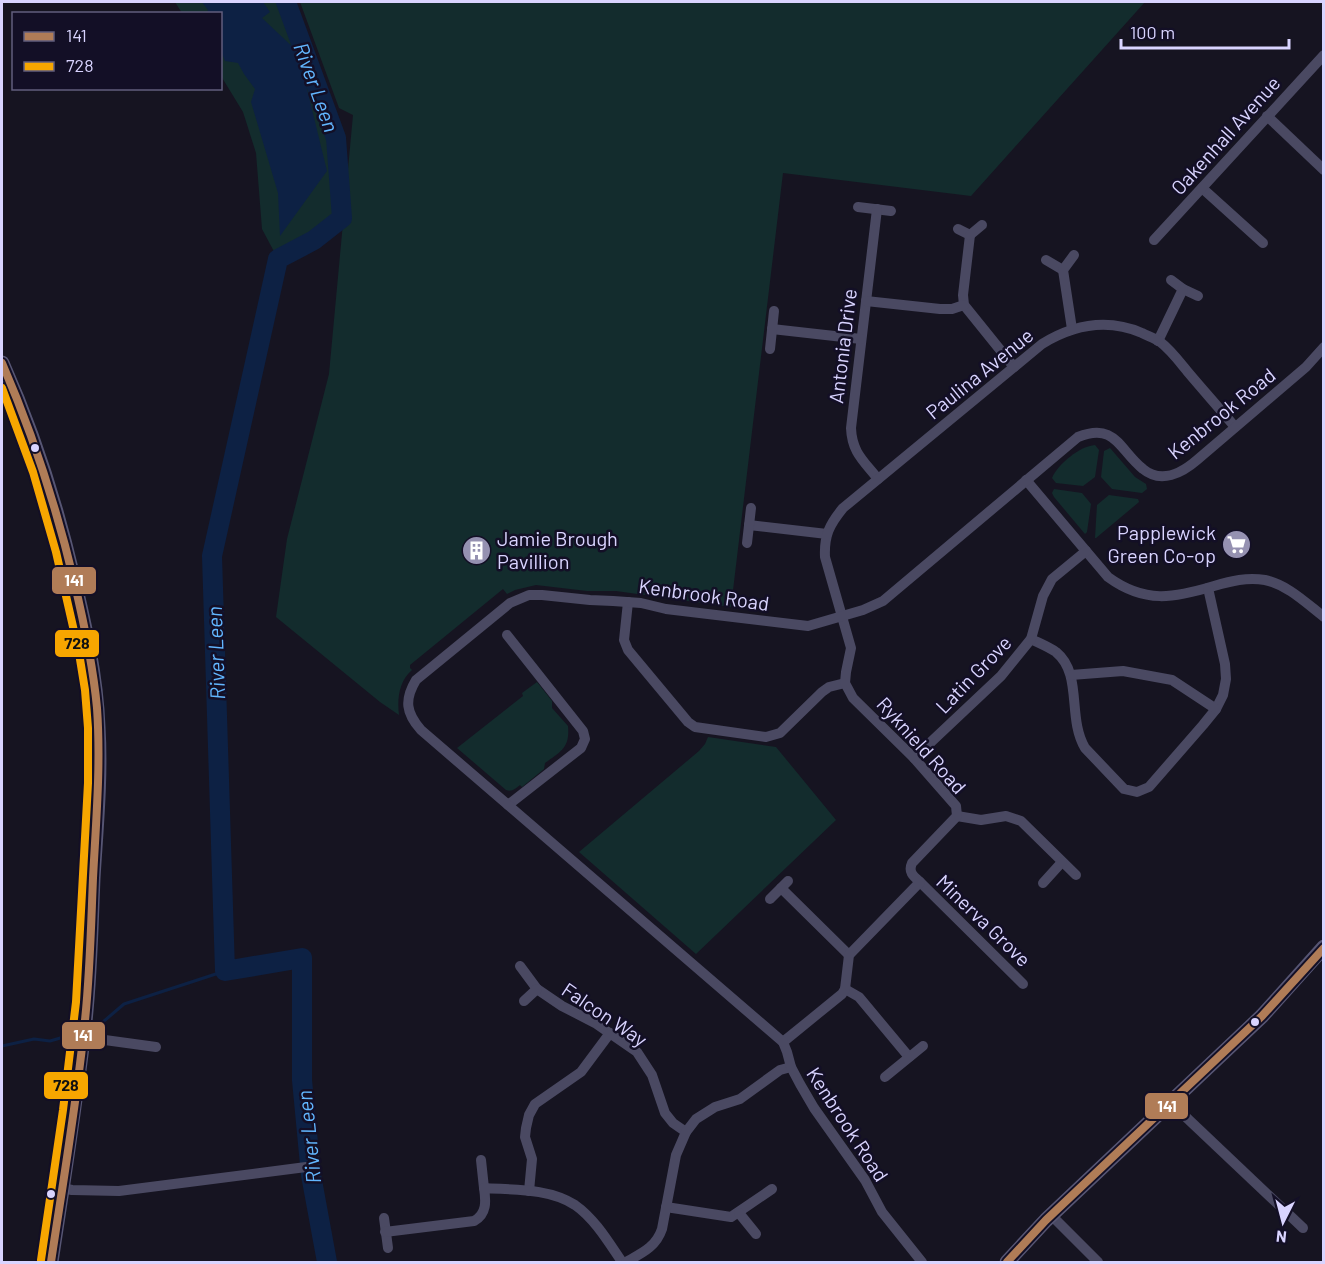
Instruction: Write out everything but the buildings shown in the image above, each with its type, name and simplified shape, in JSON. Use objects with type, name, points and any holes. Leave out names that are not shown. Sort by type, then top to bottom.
[{"type":"main road","points":[[2,363],[30,433],[66,547],[84,619],[98,725],[99,768],[87,997],[51,1263]]},
{"type":"main road","points":[[1007,1263],[1029,1236],[1262,1016],[1323,947]]},
{"type":"street","name":"Oakenhall Avenue","points":[[1154,240],[1323,55]]},
{"type":"street","points":[[1268,116],[1323,170]]},
{"type":"street","points":[[1202,188],[1263,243]]},
{"type":"street","points":[[858,207],[891,211]]},
{"type":"street","name":"Antonia Drive","points":[[877,210],[851,441],[855,451],[878,479]]},
{"type":"street","points":[[982,225],[970,235],[963,295],[964,305],[1014,367]]},
{"type":"street","points":[[958,229],[970,235]]},
{"type":"street","points":[[1072,329],[1063,270],[1074,255]]},
{"type":"street","points":[[1046,260],[1063,270]]},
{"type":"street","points":[[1171,280],[1198,296]]},
{"type":"street","points":[[1158,340],[1183,289]]},
{"type":"street","points":[[866,301],[940,309],[952,309],[964,305]]},
{"type":"street","points":[[770,349],[774,311]]},
{"type":"street","name":"Paulina Avenue","points":[[827,534],[832,521],[843,508],[1042,344],[1072,329],[1110,325],[1131,329],[1158,340],[1174,355],[1236,427]]},
{"type":"street","points":[[772,329],[861,339]]},
{"type":"street","name":"Kenbrook Road","points":[[922,1263],[882,1212],[865,1180],[814,1108],[791,1067],[783,1041],[421,730],[409,712],[408,700],[411,689],[416,680],[510,603],[529,595],[628,602],[666,609],[808,626],[863,610],[883,601],[1078,437],[1097,433],[1111,436],[1144,470],[1159,476],[1174,475],[1186,470],[1306,367],[1323,347]]},
{"type":"street","points":[[1026,480],[1108,577],[1135,593],[1159,597],[1180,596],[1231,581],[1256,579],[1278,584],[1293,592],[1323,617]]},
{"type":"street","points":[[747,543],[751,508]]},
{"type":"street","points":[[628,602],[624,640],[628,650],[688,722],[695,727],[766,737],[780,733],[822,692],[829,687],[845,683],[851,648],[825,557],[827,534],[749,525]]},
{"type":"street","name":"Latin Grove","points":[[914,758],[1001,676],[1031,639],[1043,596],[1052,579],[1086,551]]},
{"type":"street","points":[[1031,639],[1054,651],[1064,660],[1071,675],[1075,719],[1085,748],[1124,789],[1137,792],[1149,787],[1216,709],[1223,694],[1226,679],[1225,664],[1208,588]]},
{"type":"street","points":[[507,635],[583,731],[585,739],[581,748],[508,805]]},
{"type":"street","points":[[1071,675],[1123,671],[1172,680],[1216,709]]},
{"type":"street","name":"Ryknield Road","points":[[845,683],[853,698],[914,758],[956,806],[957,816],[912,863],[911,874],[920,882]]},
{"type":"street","points":[[957,816],[981,820],[1006,816],[1021,821],[1076,875]]},
{"type":"street","points":[[1042,883],[1062,862]]},
{"type":"street","points":[[783,1041],[845,989],[849,955],[920,882]]},
{"type":"street","name":"Minerva Grove","points":[[920,882],[1023,984]]},
{"type":"street","points":[[770,899],[785,884],[849,955]]},
{"type":"street","name":"Falcon Way","points":[[520,966],[537,989],[637,1052],[652,1075],[665,1113],[673,1123],[686,1132]]},
{"type":"street","name":"Falcon Way","points":[[524,1001],[537,989]]},
{"type":"street","points":[[845,989],[860,997],[909,1058]]},
{"type":"street","points":[[529,1191],[532,1159],[525,1137],[530,1114],[535,1104],[581,1072],[610,1033]]},
{"type":"street","points":[[83,1037],[156,1047]]},
{"type":"street","points":[[885,1077],[923,1046]]},
{"type":"street","points":[[484,1188],[529,1191],[565,1200],[585,1214],[624,1263],[650,1249],[659,1238],[676,1155],[686,1132],[696,1119],[715,1107],[740,1099],[780,1070],[791,1067]]},
{"type":"street","points":[[1170,1102],[1303,1228]]},
{"type":"street","points":[[386,1232],[474,1221],[479,1218],[485,1206],[481,1160]]},
{"type":"street","points":[[62,1188],[119,1191],[306,1167]]},
{"type":"street","points":[[666,1207],[731,1217],[772,1189]]},
{"type":"street","points":[[739,1213],[756,1234]]},
{"type":"street","points":[[1049,1217],[1088,1263]]},
{"type":"street","points":[[1049,1217],[1098,1263]]},
{"type":"street","points":[[384,1218],[388,1248]]},
{"type":"green space","points":[[175,2],[286,2],[336,138],[342,218],[314,240],[278,259],[262,229],[256,153],[243,112],[222,78],[222,12],[181,12]]},
{"type":"green space","points":[[300,2],[1145,2],[971,196],[783,173],[731,607],[616,591],[587,591],[536,585],[507,594],[503,589],[410,665],[412,670],[404,679],[400,691],[399,715],[276,617],[287,539],[329,374],[353,115],[339,108]]},
{"type":"green space","points":[[1095,445],[1099,450],[1095,477],[1083,486],[1056,483],[1052,478],[1064,462],[1076,452]]},
{"type":"green space","points":[[1110,448],[1135,477],[1146,484],[1147,489],[1142,493],[1112,489],[1101,477],[1104,451]]},
{"type":"green space","points":[[1054,489],[1082,493],[1091,504],[1085,534],[1054,497],[1052,493]]},
{"type":"green space","points":[[1109,495],[1138,499],[1139,502],[1095,538],[1097,505]]},
{"type":"green space","points":[[537,682],[552,701],[552,708],[568,726],[568,739],[563,748],[545,763],[544,769],[522,787],[520,785],[515,789],[506,790],[457,748],[523,696],[522,693]]},
{"type":"green space","points":[[708,737],[776,747],[836,820],[696,954],[579,852],[699,751]]},
{"type":"water","points":[[202,2],[263,2],[270,12],[262,18],[298,52],[327,171],[280,236],[278,193],[251,102],[255,89],[238,63],[225,61],[222,54],[222,12],[207,12]]},
{"type":"waterway","name":"River Leen","points":[[286,2],[336,138],[342,218],[314,240],[278,259],[212,556],[225,971],[302,958],[302,1080],[311,1175],[327,1262]]},
{"type":"waterway","points":[[97,1027],[124,1004],[225,971]]},
{"type":"waterway","points":[[2,1046],[34,1039],[50,1041],[74,1034]]},
{"type":"transit line","name":"141","points":[[2,363],[34,443],[60,525],[85,628],[97,708],[98,793],[87,1002],[74,1111],[51,1262]]},
{"type":"transit line","name":"728","points":[[2,388],[33,472],[56,552],[79,653],[88,728],[88,783],[76,1002],[41,1260]]},
{"type":"transit line","name":"141","points":[[1007,1262],[1046,1220],[1262,1016],[1324,948]]},
{"type":"place","name":"Papplewick Green Co-op","points":[[1237,544]]},
{"type":"place","name":"Jamie Brough Pavillion","points":[[476,550]]}]
